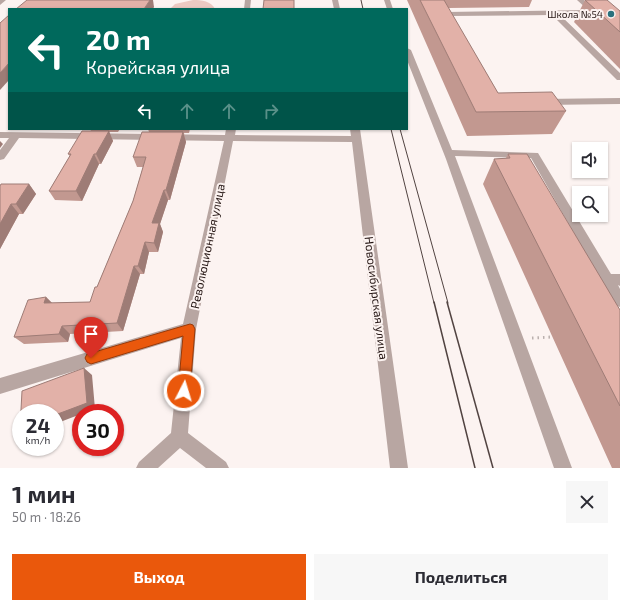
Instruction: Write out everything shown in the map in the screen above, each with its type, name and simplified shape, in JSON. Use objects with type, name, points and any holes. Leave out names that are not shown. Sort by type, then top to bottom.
[{"type":"street","points":[[0,3],[3,0]]},
{"type":"street","points":[[580,0],[620,35]]},
{"type":"street","points":[[553,12],[620,78]]},
{"type":"street","points":[[454,27],[446,14],[594,12]]},
{"type":"street","points":[[408,53],[448,153],[563,468]]},
{"type":"street","points":[[532,102],[620,101]]},
{"type":"street","points":[[0,135],[231,133],[356,134]]},
{"type":"street","name":"Революционная улица","points":[[179,438],[190,329],[231,133]]},
{"type":"street","name":"Новосибирская улица","points":[[356,134],[400,468]]},
{"type":"street","points":[[0,157],[16,136]]},
{"type":"street","points":[[448,153],[534,155],[613,280],[620,301]]},
{"type":"street","points":[[0,386],[190,329]]},
{"type":"street","points":[[145,468],[179,438],[220,468]]},
{"type":"shaded area","points":[[193,0],[203,1],[211,4],[214,8],[171,8],[175,4]]},
{"type":"building","points":[[27,0],[150,0],[145,8],[17,8]]},
{"type":"building","points":[[264,0],[294,0],[294,8],[263,8]]},
{"type":"building","points":[[420,0],[444,0],[498,93],[552,92],[566,111],[476,112]]},
{"type":"building","name":"Школа №54","points":[[585,0],[607,0],[620,11],[620,32]]},
{"type":"building","points":[[8,16],[8,64],[0,73],[0,23]]},
{"type":"building","points":[[82,131],[109,131],[96,154],[94,154],[76,191],[49,191],[71,154],[68,154]]},
{"type":"building","points":[[142,132],[183,132],[166,190],[164,190],[152,223],[159,223],[154,243],[145,242],[138,266],[134,266],[117,323],[62,326],[59,334],[14,337],[28,300],[46,297],[44,303],[90,302],[95,287],[97,287],[133,201],[146,157],[133,157]]},
{"type":"building","points":[[508,154],[527,154],[620,310],[620,406],[494,159],[510,158]]},
{"type":"building","points":[[1,184],[29,184],[16,204],[11,204],[0,224],[0,186]]},
{"type":"building","points":[[84,368],[87,403],[72,404],[72,409],[64,412],[64,404],[21,404],[22,391]]},
{"type":"tram line","points":[[361,0],[363,8]]},
{"type":"tram line","points":[[391,130],[434,303]]},
{"type":"tram line","points":[[400,130],[448,303]]},
{"type":"tram line","points":[[434,302],[475,468]]},
{"type":"tram line","points":[[447,302],[493,468]]},
{"type":"place","name":"Школа №54","points":[[611,14]]},
{"type":"route","points":[[91,358],[190,329],[184,391]]}]
